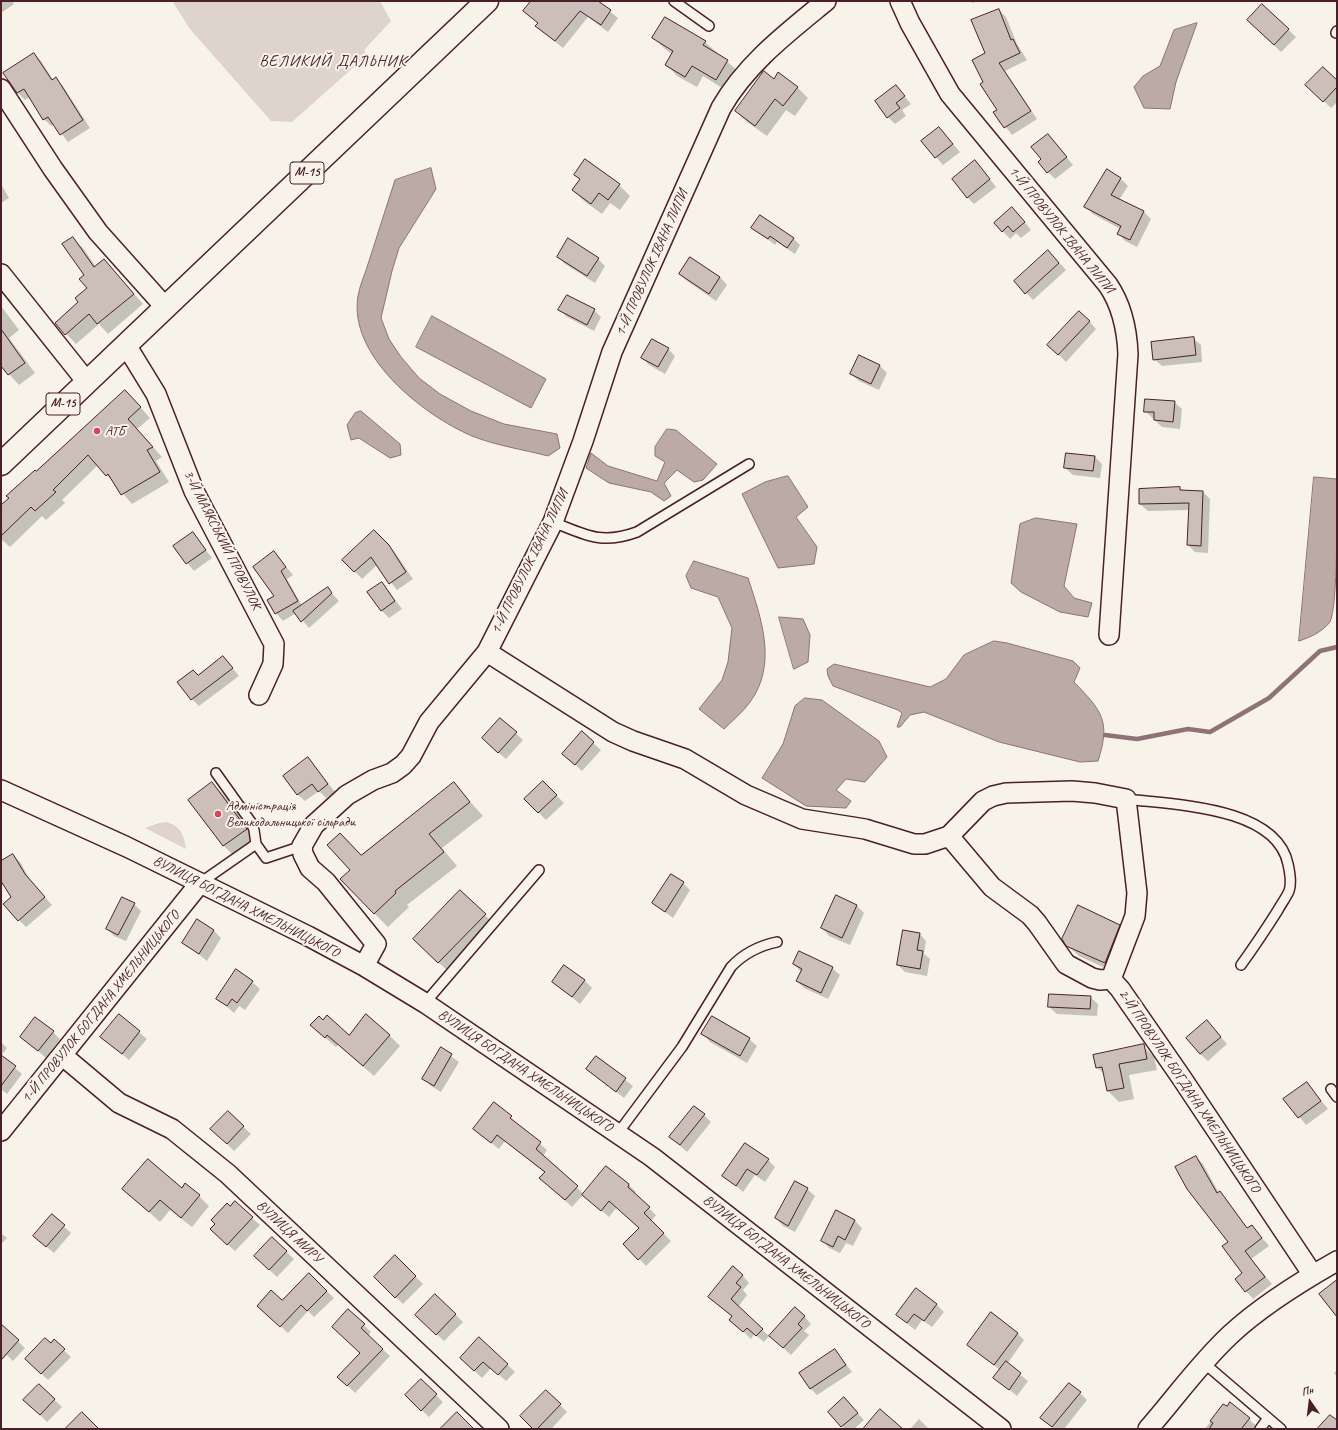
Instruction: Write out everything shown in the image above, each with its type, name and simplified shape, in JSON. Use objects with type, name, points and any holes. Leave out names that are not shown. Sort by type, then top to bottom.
[{"type":"highway","name":"М-15","points":[[1,464],[487,1]]},
{"type":"street","name":"1-Й ПРОВУЛОК ІВАНА ЛИПИ","points":[[302,846],[314,825],[347,795],[373,780],[392,773],[403,765],[411,756],[429,722],[487,652],[553,522],[583,441],[612,352],[721,108],[741,77],[772,45],[826,1]]},
{"type":"street","name":"1-Й ПРОВУЛОК ІВАНА ЛИПИ","points":[[900,1],[910,23],[950,94],[1108,285],[1119,305],[1128,343],[1128,354],[1109,635]]},
{"type":"street","points":[[1,89],[53,168],[98,232],[166,308]]},
{"type":"street","points":[[1,274],[87,382]]},
{"type":"street","name":"3-Й МАЯКСЬКИЙ ПРОВУЛОК","points":[[126,345],[156,394],[194,490],[274,644],[273,664],[259,695]]},
{"type":"street","points":[[487,652],[613,732],[632,741],[684,759],[746,795],[802,819],[865,829],[914,844],[925,844],[949,836],[957,830],[983,801],[993,796],[1006,793],[1072,790],[1095,792],[1126,799],[1137,893],[1135,916],[1111,980]]},
{"type":"street","name":"ВУЛИЦЯ БОГДАНА ХМЕЛЬНИЦЬКОГО","points":[[1,790],[200,883],[364,966],[425,1002],[652,1157],[1001,1429]]},
{"type":"street","name":"2-Й ПРОВУЛОК БОГДАНА ХМЕЛЬНИЦЬКОГО","points":[[949,836],[992,888],[1030,915],[1037,922],[1066,964],[1092,978],[1111,980],[1131,1002],[1313,1275]]},
{"type":"street","points":[[302,846],[303,854],[310,868],[326,882],[376,944],[364,966]]},
{"type":"street","name":"1-Й ПРОВУЛОК БОГДАНА ХМЕЛЬНИЦЬКОГО","points":[[4,1121],[63,1056],[200,883]]},
{"type":"street","name":"ВУЛИЦЯ МИРУ","points":[[63,1056],[119,1103],[172,1130],[228,1174],[499,1429]]},
{"type":"street","points":[[1148,1429],[1230,1335],[1250,1318],[1313,1275],[1337,1261]]},
{"type":"lane","points":[[674,1],[709,26]]},
{"type":"lane","points":[[553,522],[601,538],[621,538],[637,532],[749,464]]},
{"type":"lane","points":[[216,773],[251,822],[256,844],[266,858],[302,846]]},
{"type":"lane","points":[[1126,799],[1228,814],[1261,828],[1279,843],[1284,852],[1290,872],[1289,891],[1260,939],[1241,966]]},
{"type":"lane","points":[[200,883],[256,844]]},
{"type":"lane","points":[[425,1002],[539,870]]},
{"type":"lane","points":[[618,1133],[682,1047],[731,967],[740,958],[753,949],[777,942]]},
{"type":"lane","points":[[1204,1363],[1281,1429]]},
{"type":"lane","points":[[1260,1429],[1268,1418]]},
{"type":"shaded area","points":[[172,1],[380,1],[391,21],[365,49],[364,58],[292,122],[271,121],[190,29]]},
{"type":"shaded area","points":[[1197,23],[1176,82],[1170,109],[1144,108],[1134,87],[1143,76],[1160,66],[1174,30]]},
{"type":"shaded area","points":[[431,168],[436,189],[399,248],[392,271],[381,318],[389,339],[401,357],[419,378],[440,394],[471,411],[504,424],[557,434],[560,448],[548,456],[500,445],[472,436],[432,414],[393,381],[377,361],[365,340],[358,318],[358,296],[395,180]]},
{"type":"shaded area","points":[[432,316],[546,379],[531,408],[416,347]]},
{"type":"shaded area","points":[[361,411],[400,444],[401,455],[390,458],[359,438],[351,440],[347,425],[355,413]]},
{"type":"shaded area","points":[[667,429],[676,430],[717,464],[703,480],[694,482],[677,470],[664,483],[671,496],[664,501],[651,492],[609,483],[586,468],[591,453],[608,466],[657,481],[665,462],[655,456],[655,447]]},
{"type":"shaded area","points":[[788,476],[808,507],[796,517],[817,547],[814,564],[778,568],[742,494],[765,482]]},
{"type":"shaded area","points":[[1314,477],[1337,479],[1336,577],[1333,612],[1330,622],[1323,629],[1308,638],[1299,641]]},
{"type":"shaded area","points":[[1036,518],[1077,524],[1064,586],[1074,598],[1092,603],[1088,617],[1060,612],[1021,592],[1011,583],[1020,524]]},
{"type":"shaded area","points":[[694,561],[748,578],[762,625],[765,657],[763,672],[758,687],[747,706],[724,729],[699,709],[722,680],[728,662],[732,628],[718,597],[691,588],[686,576]]},
{"type":"shaded area","points":[[779,617],[803,619],[810,635],[808,662],[794,669]]},
{"type":"shaded area","points":[[994,641],[1007,643],[1073,661],[1080,668],[1074,682],[1097,709],[1104,726],[1104,736],[1098,761],[1080,762],[999,742],[924,712],[910,715],[900,727],[897,727],[902,713],[898,710],[833,686],[828,676],[827,669],[834,664],[930,687],[946,679],[964,655]]},
{"type":"shaded area","points":[[805,698],[822,700],[879,741],[887,757],[865,782],[846,779],[836,790],[851,801],[846,808],[806,806],[762,778],[783,744],[795,706]]},
{"type":"shaded area","points":[[166,822],[175,826],[181,832],[186,849],[145,828]]},
{"type":"building","points":[[531,1],[598,1],[611,10],[601,25],[580,11],[555,41],[535,26],[538,23],[523,11]]},
{"type":"building","points":[[1262,4],[1289,29],[1274,45],[1247,20]]},
{"type":"building","points":[[999,9],[1011,40],[1013,39],[1020,53],[999,63],[1031,111],[1004,128],[993,112],[997,110],[980,84],[983,82],[972,60],[985,53],[971,20]]},
{"type":"building","points":[[665,17],[706,41],[703,45],[728,60],[716,80],[692,66],[685,77],[665,65],[673,51],[652,38]]},
{"type":"building","points":[[34,53],[52,80],[56,77],[83,120],[60,135],[48,117],[43,120],[24,89],[17,93],[3,73]]},
{"type":"building","points":[[1323,67],[1337,80],[1337,87],[1323,102],[1305,85]]},
{"type":"building","points":[[764,71],[774,79],[778,72],[798,87],[783,106],[775,99],[755,126],[735,111]]},
{"type":"building","points":[[896,85],[905,96],[896,103],[900,108],[887,118],[875,101]]},
{"type":"building","points":[[939,127],[953,144],[935,158],[921,141]]},
{"type":"building","points":[[1048,134],[1067,157],[1047,173],[1038,162],[1041,159],[1031,147]]},
{"type":"building","points":[[585,159],[620,184],[608,200],[599,193],[591,204],[572,190],[580,179],[574,175]]},
{"type":"building","points":[[975,160],[990,179],[967,198],[952,179]]},
{"type":"building","points":[[1107,169],[1121,178],[1111,195],[1144,211],[1130,240],[1117,234],[1121,226],[1084,207]]},
{"type":"building","points":[[1012,207],[1025,222],[1013,232],[1008,226],[1002,232],[994,223]]},
{"type":"building","points":[[760,215],[794,238],[787,248],[770,236],[768,239],[751,228]]},
{"type":"building","points":[[73,237],[94,267],[104,259],[134,294],[97,324],[89,314],[65,335],[55,323],[78,302],[75,298],[87,288],[79,279],[84,275],[62,244]]},
{"type":"building","points":[[568,238],[599,258],[587,276],[557,257]]},
{"type":"building","points":[[1048,250],[1059,263],[1025,294],[1014,281]]},
{"type":"building","points":[[690,257],[720,277],[709,294],[679,274]]},
{"type":"building","points":[[567,295],[595,309],[587,325],[558,310]]},
{"type":"building","points":[[1079,311],[1090,321],[1058,355],[1047,345]]},
{"type":"building","points":[[1,329],[25,363],[8,375],[1,366]]},
{"type":"building","points":[[1194,337],[1196,355],[1153,360],[1151,342]]},
{"type":"building","points":[[652,339],[669,348],[658,367],[641,358]]},
{"type":"building","points":[[859,355],[880,365],[871,384],[850,374]]},
{"type":"building","points":[[125,390],[141,407],[128,419],[153,447],[147,450],[160,472],[121,495],[108,474],[106,476],[88,455],[53,490],[56,492],[35,511],[31,507],[1,536],[1,505],[9,498],[6,496],[35,470],[36,471]]},
{"type":"building","points":[[1145,399],[1175,401],[1173,422],[1154,420],[1154,412],[1144,412]]},
{"type":"building","points":[[1066,453],[1095,456],[1093,471],[1064,468]]},
{"type":"building","points":[[1180,487],[1180,490],[1203,491],[1201,546],[1187,545],[1189,503],[1139,504],[1139,489]]},
{"type":"building","points":[[374,530],[389,545],[406,572],[389,584],[371,557],[354,572],[342,560]]},
{"type":"building","points":[[193,532],[206,550],[186,564],[173,546]]},
{"type":"building","points":[[274,551],[286,567],[281,571],[298,601],[275,614],[267,600],[274,596],[253,567]]},
{"type":"building","points":[[382,582],[395,601],[381,611],[367,592]]},
{"type":"building","points":[[328,587],[332,593],[301,622],[293,611]]},
{"type":"building","points":[[223,656],[233,668],[191,700],[177,682],[193,670],[198,675]]},
{"type":"building","points":[[500,718],[517,732],[498,753],[482,738]]},
{"type":"building","points":[[582,731],[594,742],[575,765],[562,754]]},
{"type":"building","points":[[308,757],[328,784],[318,792],[312,784],[297,795],[283,776]]},
{"type":"building","points":[[543,781],[557,795],[538,813],[524,799]]},
{"type":"building","name":"Адміністрація Великодальницької сільради","points":[[212,782],[247,829],[223,846],[188,800]]},
{"type":"building","points":[[454,782],[470,802],[429,834],[444,852],[395,891],[396,893],[374,914],[340,879],[350,870],[327,845],[340,833],[361,855]]},
{"type":"building","points":[[13,854],[25,874],[45,897],[18,921],[3,904],[11,897],[1,881],[1,861]]},
{"type":"building","points":[[671,874],[684,882],[665,912],[652,903]]},
{"type":"building","points":[[460,890],[486,914],[438,963],[413,939]]},
{"type":"building","points":[[836,895],[857,905],[842,938],[821,928]]},
{"type":"building","points":[[122,897],[135,903],[118,935],[106,929]]},
{"type":"building","points":[[1078,905],[1120,925],[1105,963],[1066,946],[1062,939]]},
{"type":"building","points":[[197,919],[214,930],[199,954],[182,943]]},
{"type":"building","points":[[903,930],[920,933],[917,950],[923,951],[920,969],[897,965]]},
{"type":"building","points":[[799,951],[833,967],[821,993],[796,981],[802,969],[793,964]]},
{"type":"building","points":[[564,965],[585,980],[572,997],[552,982]]},
{"type":"building","points":[[236,969],[253,981],[237,1003],[232,999],[227,1006],[216,999]]},
{"type":"building","points":[[1049,994],[1091,996],[1090,1009],[1048,1007]]},
{"type":"building","points":[[119,1014],[140,1031],[122,1054],[100,1037]]},
{"type":"building","points":[[366,1014],[390,1035],[363,1066],[327,1035],[325,1038],[310,1025],[319,1016],[323,1020],[327,1015],[349,1035]]},
{"type":"building","points":[[712,1016],[750,1038],[740,1056],[701,1034]]},
{"type":"building","points":[[35,1017],[54,1031],[38,1051],[20,1037]]},
{"type":"building","points":[[1207,1020],[1221,1037],[1200,1054],[1186,1038]]},
{"type":"building","points":[[1144,1044],[1147,1059],[1119,1064],[1124,1088],[1107,1091],[1102,1067],[1096,1068],[1093,1055]]},
{"type":"building","points":[[441,1047],[452,1054],[434,1086],[422,1079]]},
{"type":"building","points":[[1,1055],[16,1066],[1,1086]]},
{"type":"building","points":[[596,1056],[626,1078],[616,1092],[586,1069]]},
{"type":"building","points":[[1307,1082],[1321,1101],[1298,1118],[1283,1099]]},
{"type":"building","points":[[494,1102],[512,1116],[510,1118],[541,1142],[536,1149],[578,1186],[565,1200],[539,1178],[545,1172],[497,1135],[491,1143],[473,1129]]},
{"type":"building","points":[[694,1106],[705,1114],[680,1145],[669,1137]]},
{"type":"building","points":[[228,1111],[244,1126],[227,1144],[210,1129]]},
{"type":"building","points":[[745,1143],[769,1159],[757,1175],[747,1169],[736,1186],[722,1176]]},
{"type":"building","points":[[1196,1156],[1217,1193],[1220,1191],[1247,1228],[1252,1225],[1262,1238],[1245,1251],[1265,1277],[1245,1292],[1235,1279],[1242,1273],[1222,1246],[1228,1242],[1187,1189],[1175,1167]]},
{"type":"building","points":[[148,1159],[182,1188],[185,1183],[200,1195],[181,1218],[160,1200],[149,1212],[122,1189]]},
{"type":"building","points":[[606,1166],[629,1184],[628,1187],[650,1207],[644,1213],[664,1233],[638,1260],[623,1244],[639,1228],[609,1201],[601,1211],[582,1195]]},
{"type":"building","points":[[795,1181],[808,1188],[788,1226],[775,1218]]},
{"type":"building","points":[[235,1201],[253,1217],[227,1245],[210,1229],[215,1224],[211,1220],[227,1203],[230,1206]]},
{"type":"building","points":[[836,1210],[855,1220],[845,1240],[838,1236],[833,1247],[821,1241]]},
{"type":"building","points":[[52,1214],[65,1225],[46,1247],[33,1236]]},
{"type":"building","points":[[272,1237],[287,1251],[269,1270],[254,1256]]},
{"type":"building","points":[[395,1255],[416,1276],[395,1298],[374,1277]]},
{"type":"building","points":[[733,1266],[743,1275],[736,1283],[741,1287],[731,1299],[763,1329],[756,1336],[747,1328],[743,1332],[729,1320],[732,1316],[708,1297]]},
{"type":"building","points":[[309,1273],[327,1291],[307,1311],[301,1305],[280,1327],[257,1306],[271,1290],[282,1300]]},
{"type":"building","points":[[1337,1280],[1337,1317],[1319,1294]]},
{"type":"building","points":[[916,1288],[937,1304],[924,1321],[914,1314],[907,1323],[896,1315]]},
{"type":"building","points":[[435,1294],[456,1314],[436,1335],[415,1315]]},
{"type":"building","points":[[795,1307],[805,1316],[798,1324],[802,1328],[783,1348],[769,1336]]},
{"type":"building","points":[[348,1309],[365,1324],[361,1328],[383,1349],[347,1386],[337,1377],[360,1353],[332,1327]]},
{"type":"building","points":[[991,1312],[1018,1333],[994,1365],[967,1345]]},
{"type":"building","points":[[1,1324],[19,1340],[1,1360]]},
{"type":"building","points":[[479,1337],[508,1364],[498,1375],[483,1362],[474,1371],[460,1358]]},
{"type":"building","points":[[45,1338],[51,1343],[54,1339],[65,1349],[41,1374],[25,1359]]},
{"type":"building","points":[[835,1349],[846,1365],[810,1389],[799,1373]]},
{"type":"building","points":[[1006,1361],[1021,1373],[1009,1390],[993,1378]]},
{"type":"building","points":[[421,1379],[437,1394],[421,1411],[405,1395]]},
{"type":"building","points":[[1069,1383],[1081,1392],[1052,1427],[1040,1418]]},
{"type":"building","points":[[39,1384],[55,1399],[40,1415],[23,1400]]},
{"type":"building","points":[[546,1390],[561,1404],[537,1429],[533,1429],[520,1416]]},
{"type":"building","points":[[844,1397],[858,1413],[841,1427],[828,1412]]},
{"type":"building","points":[[1230,1402],[1250,1418],[1241,1429],[1209,1429],[1213,1423],[1210,1421],[1223,1404],[1227,1406]]},
{"type":"building","points":[[880,1409],[903,1429],[863,1429]]},
{"type":"building","points":[[82,1412],[99,1429],[65,1429]]},
{"type":"building","points":[[457,1412],[474,1429],[440,1429]]},
{"type":"building","points":[[1330,1415],[1337,1420],[1337,1429],[1317,1429]]},
{"type":"waterway","points":[[1105,735],[1137,739],[1188,729],[1210,732],[1269,698],[1320,651],[1337,647]]},
{"type":"place","name":"АТБ","points":[[97,431]]},
{"type":"place","name":"Адміністрація Великодальницької сільради","points":[[218,814]]},
{"type":"district","name":"ВЕЛИКИЙ ДАЛЬНИК","points":[[333,62]]}]
